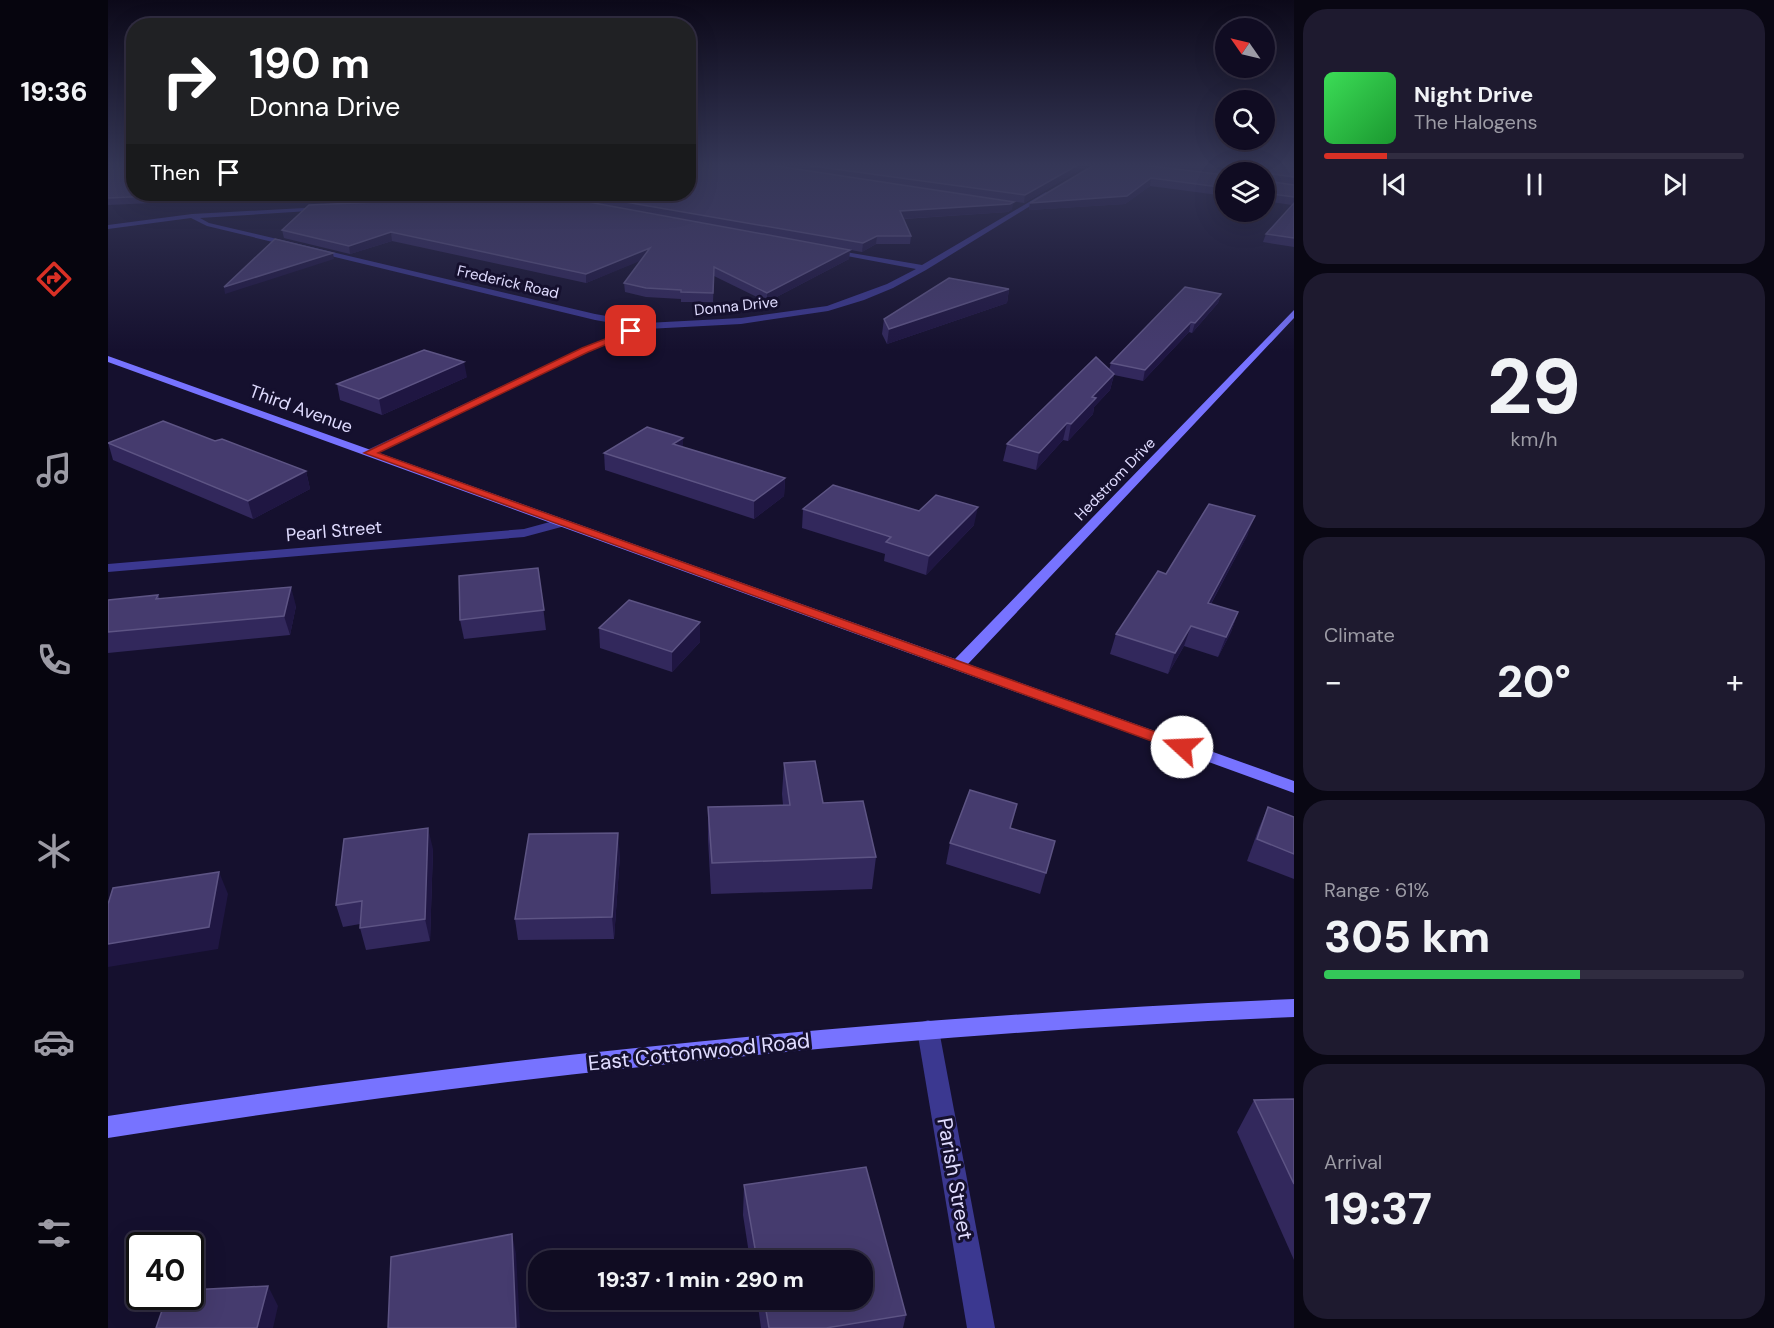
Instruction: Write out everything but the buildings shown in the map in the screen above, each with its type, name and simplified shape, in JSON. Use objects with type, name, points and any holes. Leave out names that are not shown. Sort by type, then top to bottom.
[{"type":"street","name":"Frederick Road","points":[[219,227],[595,317],[646,326]]},
{"type":"street","name":"Donna Drive","points":[[369,453],[585,350],[646,326],[741,321],[828,308],[890,286],[990,227]]},
{"type":"street","points":[[827,250],[923,268]]},
{"type":"street","name":"Hedstrom Drive","points":[[957,666],[1294,313]]},
{"type":"street","name":"Third Avenue","points":[[108,359],[1294,787]]},
{"type":"street","name":"Pearl Street","points":[[108,568],[524,533],[561,523]]},
{"type":"street","name":"East Cottonwood Road","points":[[108,1127],[221,1109],[566,1066],[928,1030],[1294,1008]]},
{"type":"street","name":"Parish Street","points":[[928,1030],[981,1328]]},
{"type":"route","points":[[631,331],[585,350],[369,453],[1182,747]]}]
